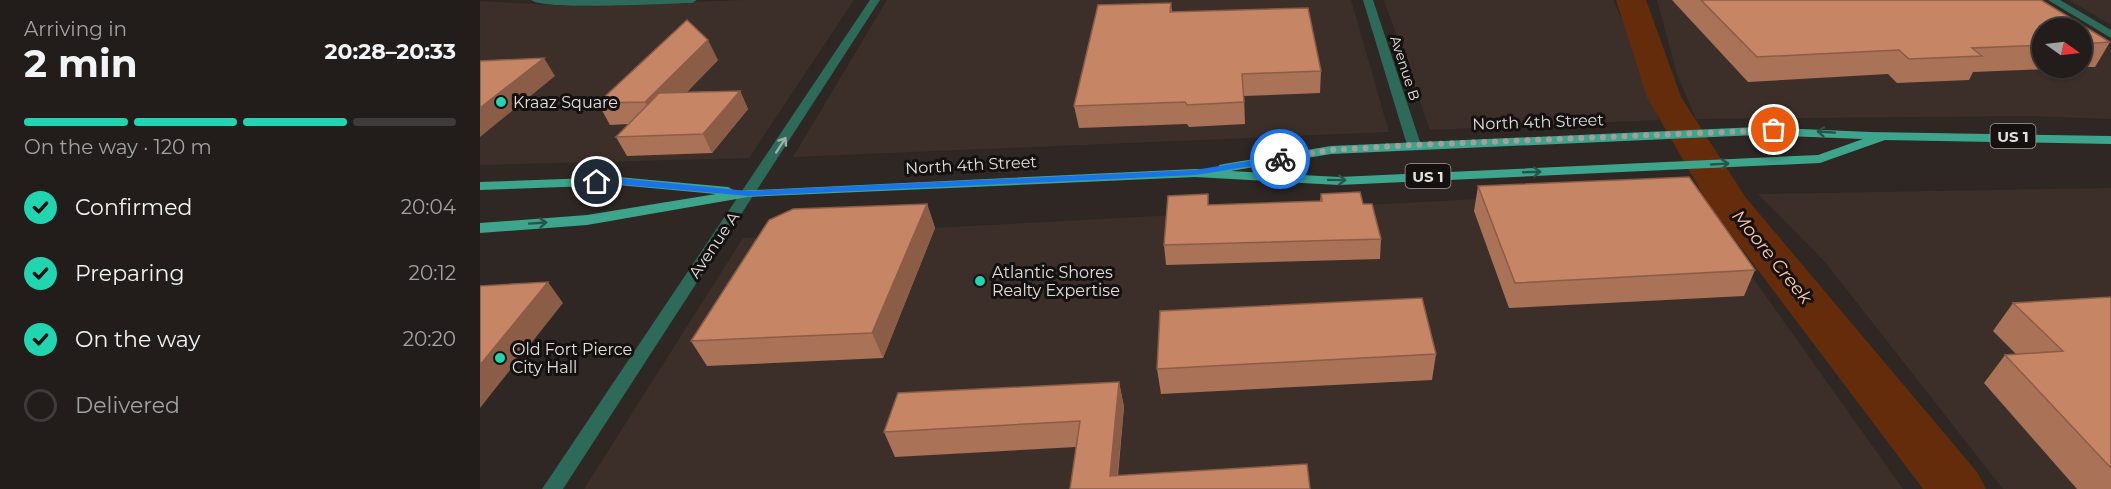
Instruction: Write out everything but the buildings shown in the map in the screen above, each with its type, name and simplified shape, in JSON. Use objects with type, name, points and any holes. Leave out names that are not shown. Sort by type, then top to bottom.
[{"type":"main road","name":"North 4th Street","points":[[1195,173],[1331,150],[1757,131],[1792,130],[1884,136],[2016,136],[2111,140]]},
{"type":"main road","name":"North 4th Street","points":[[748,194],[1195,173],[1340,181],[1820,159],[1884,136]]},
{"type":"main road","name":"US 1","points":[[480,186],[618,181],[748,194]]},
{"type":"main road","name":"US 1","points":[[480,228],[587,220],[748,194]]},
{"type":"street","points":[[536,0],[570,2],[692,0]]},
{"type":"street","name":"Avenue A","points":[[552,489],[875,0]]},
{"type":"street","name":"Avenue B","points":[[1368,0],[1414,145]]},
{"type":"street","points":[[2053,0],[2111,35]]},
{"type":"shaded area","points":[[744,0],[854,0],[749,158],[480,165],[480,1],[570,6]]},
{"type":"shaded area","points":[[887,0],[1351,0],[1389,132],[793,157]]},
{"type":"shaded area","points":[[1384,0],[1613,0],[1635,47],[1659,120],[1430,130]]},
{"type":"shaded area","points":[[1657,0],[2036,0],[2066,18],[2032,18],[2032,78],[2092,78],[2092,34],[2111,46],[2111,119],[2029,116],[1696,119],[1677,74]]},
{"type":"shaded area","points":[[2069,0],[2111,0],[2111,25]]},
{"type":"shaded area","points":[[2111,188],[2111,489],[2003,489],[1825,262],[1758,194]]},
{"type":"shaded area","points":[[1497,198],[1706,212],[1903,489],[584,489],[743,238]]},
{"type":"waterway","name":"Moore Creek","points":[[1631,0],[1664,97],[1730,205],[1957,489]]},
{"type":"way so far","points":[[1280,159],[1331,150],[1414,145],[1774,130]]},
{"type":"place","name":"Kraaz Square","points":[[501,102]]},
{"type":"place","name":"Atlantic Shores Realty Expertise","points":[[980,281]]},
{"type":"place","name":"Old Fort Pierce City Hall","points":[[500,358]]},
{"type":"route","points":[[597,182],[618,181],[748,194],[1195,173],[1280,159]]}]
